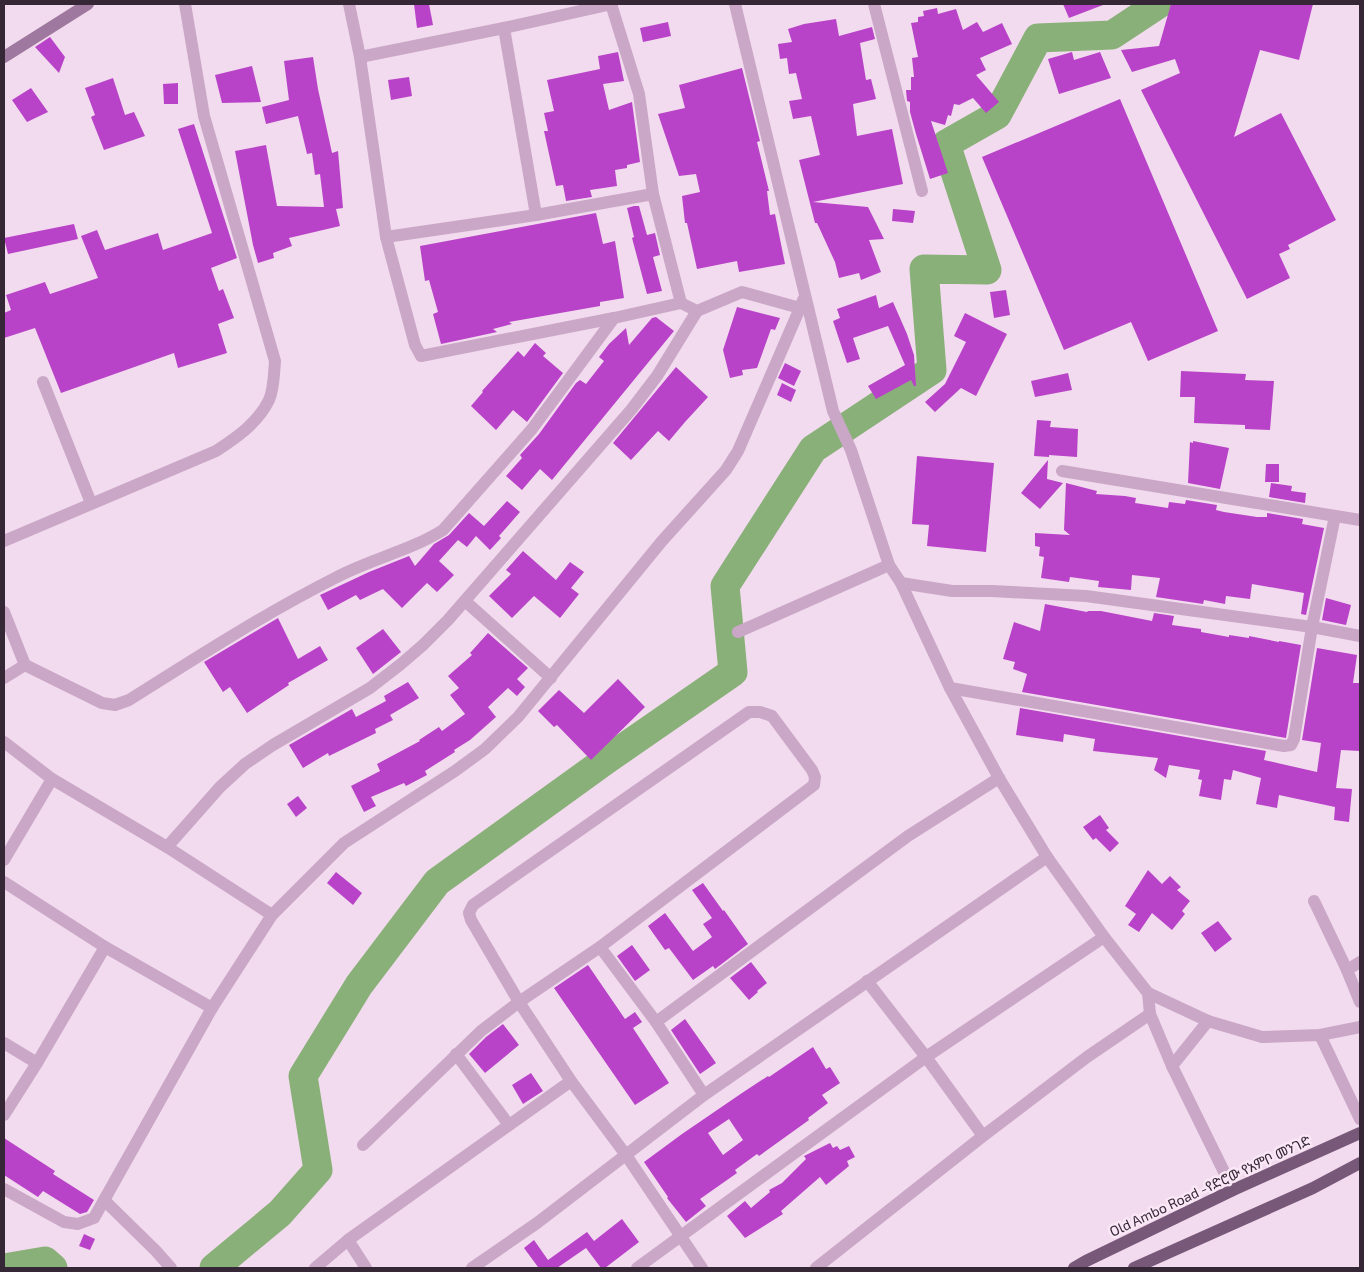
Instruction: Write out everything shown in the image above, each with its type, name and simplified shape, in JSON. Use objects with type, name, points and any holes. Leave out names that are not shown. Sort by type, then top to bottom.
[{"type":"main road","points":[[4,57],[88,4]]},
{"type":"main road","name":"Old Ambo Road -የድሮው የአምቦ መንገድ","points":[[1074,1268],[1233,1190],[1360,1133]]},
{"type":"main road","points":[[1134,1268],[1313,1188],[1360,1162]]},
{"type":"street","points":[[4,541],[216,451],[240,434],[257,418],[269,399],[276,361],[204,116],[185,4]]},
{"type":"street","points":[[349,4],[360,57],[386,236],[415,345],[421,356],[681,303],[697,310]]},
{"type":"street","points":[[360,57],[611,4],[638,94],[653,194],[681,303]]},
{"type":"street","points":[[736,4],[802,302],[832,411],[851,450],[888,565],[901,583],[950,688],[998,778],[1047,857],[1104,937],[1148,993],[1208,1020],[1262,1037],[1320,1035],[1360,1027]]},
{"type":"street","points":[[874,4],[922,191]]},
{"type":"street","points":[[504,28],[536,215]]},
{"type":"street","points":[[386,236],[536,215],[653,194]]},
{"type":"street","points":[[167,847],[220,787],[245,764],[370,688],[423,645],[448,620],[658,376],[697,310],[742,292],[802,302]]},
{"type":"street","points":[[4,1189],[64,1222],[78,1224],[94,1218],[212,1008],[272,914],[344,843],[455,771],[485,749],[518,717],[662,541],[726,470],[738,451],[802,302]]},
{"type":"street","points":[[4,612],[25,665],[102,703],[114,705],[129,700],[256,621],[337,576],[425,541],[443,530],[532,429],[614,318]]},
{"type":"street","points":[[43,382],[91,503]]},
{"type":"street","points":[[1062,471],[1360,520]]},
{"type":"street","points":[[950,688],[1291,746],[1294,739],[1312,627],[1335,516]]},
{"type":"street","points":[[738,632],[888,565]]},
{"type":"street","points":[[901,583],[952,591],[1086,596],[1312,627],[1360,636]]},
{"type":"street","points":[[465,601],[551,678]]},
{"type":"street","points":[[4,678],[25,665]]},
{"type":"street","points":[[363,1145],[481,1031],[519,1002],[600,947],[814,785],[815,777],[812,770],[772,716],[760,712],[749,712],[473,905],[469,912],[471,920],[519,1002],[571,1081],[626,1155],[702,1268]]},
{"type":"street","points":[[4,742],[52,779],[167,847],[272,914]]},
{"type":"street","points":[[656,1022],[908,836],[998,778]]},
{"type":"street","points":[[4,860],[52,779]]},
{"type":"street","points":[[472,1268],[536,1224],[704,1095],[1047,857]]},
{"type":"street","points":[[4,882],[104,947],[212,1008]]},
{"type":"street","points":[[1314,901],[1360,1002]]},
{"type":"street","points":[[636,1268],[926,1057],[1104,937]]},
{"type":"street","points":[[4,1115],[104,947]]},
{"type":"street","points":[[600,947],[656,1022],[704,1095]]},
{"type":"street","points":[[1347,970],[1360,962]]},
{"type":"street","points":[[867,981],[926,1057],[983,1136]]},
{"type":"street","points":[[1148,993],[1150,1014],[1172,1066],[1233,1190]]},
{"type":"street","points":[[821,1266],[983,1136],[1087,1057],[1150,1014]]},
{"type":"street","points":[[1172,1066],[1208,1020]]},
{"type":"street","points":[[1320,1035],[1360,1119]]},
{"type":"street","points":[[4,1043],[37,1062]]},
{"type":"street","points":[[456,1054],[509,1125]]},
{"type":"street","points":[[315,1268],[348,1240],[571,1081]]},
{"type":"street","points":[[104,1200],[171,1268]]},
{"type":"street","points":[[348,1240],[366,1268]]},
{"type":"building","points":[[414,4],[429,4],[433,25],[417,28]]},
{"type":"building","points":[[1063,4],[1103,4],[1103,5],[1069,18]]},
{"type":"building","points":[[1171,4],[1313,4],[1299,60],[1260,50],[1234,137],[1281,113],[1336,220],[1288,245],[1290,249],[1279,254],[1290,278],[1247,299],[1141,90],[1180,73],[1175,59],[1132,72],[1121,50],[1159,46]]},
{"type":"building","points":[[937,8],[938,14],[956,9],[963,30],[977,22],[983,32],[1002,23],[1012,44],[980,58],[986,70],[976,75],[999,102],[986,113],[973,98],[959,105],[954,104],[951,116],[948,115],[945,125],[931,121],[948,173],[930,179],[910,112],[910,102],[907,101],[906,90],[911,90],[911,77],[914,77],[912,58],[918,57],[911,23],[918,22],[918,17],[924,16],[923,11]]},
{"type":"building","points":[[836,19],[839,36],[872,27],[875,39],[860,43],[866,80],[871,79],[876,99],[853,104],[857,136],[892,129],[903,184],[813,202],[868,207],[884,239],[869,240],[881,272],[861,280],[859,273],[839,278],[835,262],[817,223],[815,223],[799,160],[820,155],[811,116],[793,119],[789,101],[802,99],[796,73],[789,74],[787,58],[780,59],[778,44],[792,42],[788,29],[804,24]]},
{"type":"building","points":[[668,22],[671,36],[643,42],[640,28]]},
{"type":"building","points":[[50,37],[65,57],[59,73],[35,47]]},
{"type":"building","points":[[618,52],[624,81],[603,84],[609,110],[632,102],[640,162],[627,165],[627,168],[615,170],[617,186],[590,190],[592,197],[566,201],[563,185],[556,186],[544,131],[548,131],[544,113],[554,111],[547,80],[600,69],[598,56]]},
{"type":"building","points":[[1072,52],[1074,60],[1100,52],[1111,78],[1059,94],[1048,59]]},
{"type":"building","points":[[313,57],[332,153],[338,151],[343,208],[336,209],[340,226],[289,238],[292,246],[273,253],[274,258],[258,263],[235,151],[266,145],[277,206],[324,207],[320,174],[315,175],[312,153],[307,154],[298,116],[266,124],[262,107],[289,100],[284,61]]},
{"type":"building","points":[[252,66],[261,102],[222,103],[215,75]]},
{"type":"building","points":[[742,68],[760,141],[757,142],[769,191],[767,191],[770,215],[775,214],[785,264],[739,272],[737,261],[697,269],[687,223],[685,223],[682,196],[700,192],[696,174],[679,176],[658,114],[685,108],[679,85]]},
{"type":"building","points":[[409,77],[412,96],[391,100],[388,80]]},
{"type":"building","points":[[113,78],[125,115],[134,112],[145,136],[104,150],[91,117],[95,115],[85,88]]},
{"type":"building","points":[[178,83],[178,104],[164,104],[163,84]]},
{"type":"building","points":[[31,88],[48,112],[27,122],[12,100]]},
{"type":"building","points":[[1120,99],[1218,331],[1148,361],[1131,322],[1064,350],[982,157]]},
{"type":"building","points":[[194,124],[237,258],[211,268],[219,291],[223,289],[234,318],[218,324],[227,353],[178,368],[174,353],[61,393],[35,328],[4,338],[4,313],[11,310],[6,295],[45,282],[50,294],[98,278],[81,236],[97,230],[105,250],[158,233],[163,250],[212,233],[178,129]]},
{"type":"building","points":[[639,206],[647,235],[655,233],[660,255],[653,257],[662,291],[647,294],[632,238],[634,237],[627,208]]},
{"type":"building","points":[[893,209],[915,211],[913,223],[892,221]]},
{"type":"building","points":[[596,213],[603,244],[615,241],[624,298],[600,302],[600,306],[509,322],[512,324],[493,329],[497,332],[441,344],[433,314],[438,312],[429,280],[425,281],[420,246]]},
{"type":"building","points":[[74,224],[78,239],[8,254],[4,238]]},
{"type":"building","points":[[1006,290],[1010,315],[994,318],[990,292]]},
{"type":"building","points":[[876,295],[879,308],[893,302],[914,355],[916,386],[914,386],[911,380],[876,399],[868,386],[905,365],[888,326],[853,338],[860,359],[847,363],[833,321],[840,318],[837,309]]},
{"type":"building","points":[[737,307],[780,318],[775,330],[771,329],[757,368],[742,370],[743,375],[730,378],[723,350]]},
{"type":"building","points":[[965,313],[1007,334],[976,396],[961,388],[935,412],[925,402],[945,384],[966,342],[954,336]]},
{"type":"building","points":[[656,317],[674,331],[552,480],[540,469],[522,490],[506,476],[522,458],[520,455],[539,434],[576,383],[580,380],[586,384],[604,361],[599,357],[609,344],[626,328],[629,345],[652,318]]},
{"type":"building","points":[[535,343],[546,353],[543,356],[563,373],[527,422],[513,410],[496,430],[471,406],[518,351],[524,357]]},
{"type":"building","points":[[785,363],[801,371],[794,386],[778,378]]},
{"type":"building","points":[[676,367],[708,397],[669,441],[658,431],[631,460],[613,443]]},
{"type":"building","points":[[1181,371],[1246,374],[1245,380],[1274,381],[1270,430],[1245,429],[1245,425],[1194,423],[1195,397],[1180,397]]},
{"type":"building","points":[[1068,373],[1072,390],[1035,397],[1031,381]]},
{"type":"building","points":[[782,383],[796,390],[791,402],[777,395]]},
{"type":"building","points":[[1037,420],[1051,421],[1050,427],[1078,429],[1077,457],[1034,456]]},
{"type":"building","points":[[1193,441],[1229,448],[1220,489],[1188,483],[1190,442],[1193,443]]},
{"type":"building","points":[[917,456],[994,463],[986,552],[927,546],[929,525],[912,524]]},
{"type":"building","points":[[1048,460],[1047,479],[1063,483],[1040,509],[1021,493]]},
{"type":"building","points":[[1266,464],[1279,464],[1279,482],[1265,482]]},
{"type":"building","points":[[1066,483],[1097,491],[1096,494],[1136,498],[1135,503],[1168,508],[1169,502],[1185,504],[1186,500],[1217,505],[1216,510],[1224,512],[1257,517],[1267,517],[1267,513],[1303,519],[1302,524],[1324,528],[1306,615],[1301,614],[1304,593],[1252,584],[1250,599],[1226,596],[1225,604],[1204,600],[1203,604],[1156,597],[1160,578],[1132,575],[1131,590],[1098,587],[1099,581],[1070,577],[1069,582],[1041,578],[1044,557],[1039,556],[1040,547],[1035,546],[1035,533],[1070,535],[1064,530]]},
{"type":"building","points":[[1271,483],[1292,486],[1291,491],[1306,493],[1305,503],[1269,497]]},
{"type":"building","points":[[507,501],[520,512],[499,536],[501,538],[490,550],[476,536],[467,547],[458,540],[439,561],[454,575],[437,592],[427,583],[402,608],[383,589],[360,600],[356,595],[328,610],[320,595],[409,556],[415,566],[434,544],[449,535],[469,513],[484,526]]},
{"type":"building","points":[[523,551],[556,580],[570,562],[584,572],[571,588],[579,594],[560,618],[534,596],[512,618],[489,596],[511,574],[506,570]]},
{"type":"building","points":[[1326,598],[1351,605],[1346,625],[1322,620]]},
{"type":"building","points":[[1045,604],[1087,612],[1101,611],[1152,621],[1154,613],[1174,616],[1172,625],[1201,629],[1201,632],[1229,637],[1229,635],[1249,638],[1249,636],[1301,645],[1286,738],[1022,692],[1027,674],[1013,669],[1015,662],[1003,659],[1014,622],[1040,631]]},
{"type":"building","points":[[278,618],[298,659],[320,646],[328,660],[288,683],[289,685],[247,713],[230,687],[223,692],[204,662]]},
{"type":"building","points":[[383,629],[401,652],[373,674],[356,648]]},
{"type":"building","points":[[488,633],[528,668],[517,679],[525,687],[517,696],[508,688],[488,707],[496,717],[470,740],[425,771],[427,775],[406,786],[404,783],[371,797],[376,806],[364,812],[351,786],[380,771],[377,764],[420,741],[439,727],[442,731],[465,714],[450,695],[459,688],[448,676],[472,655],[470,653]]},
{"type":"building","points":[[1317,648],[1357,655],[1353,683],[1360,683],[1360,751],[1341,750],[1336,788],[1352,789],[1349,822],[1334,820],[1335,807],[1279,795],[1277,808],[1256,804],[1261,778],[1233,770],[1231,780],[1224,779],[1221,800],[1199,796],[1202,780],[1198,779],[1200,770],[1169,765],[1166,778],[1154,770],[1158,758],[1093,751],[1095,739],[1064,734],[1063,742],[1016,735],[1020,708],[1266,751],[1264,760],[1317,772],[1321,743],[1302,740]]},
{"type":"building","points":[[618,679],[645,707],[591,760],[557,725],[554,727],[538,711],[559,690],[584,713]]},
{"type":"building","points":[[408,682],[419,698],[390,715],[393,720],[375,729],[376,733],[329,756],[328,753],[303,768],[289,745],[352,709],[356,717],[386,701],[384,696]]},
{"type":"building","points":[[298,796],[307,808],[296,817],[287,804]]},
{"type":"building","points":[[1100,815],[1109,828],[1106,830],[1119,843],[1110,852],[1096,838],[1093,840],[1083,827]]},
{"type":"building","points":[[1148,870],[1162,884],[1170,876],[1181,887],[1177,890],[1190,901],[1182,911],[1185,914],[1172,930],[1152,913],[1139,932],[1128,925],[1136,914],[1125,906]]},
{"type":"building","points":[[336,872],[362,893],[353,905],[327,883]]},
{"type":"building","points":[[703,883],[748,944],[715,969],[713,966],[693,980],[669,948],[665,950],[648,926],[665,913],[693,951],[712,937],[703,924],[712,918],[692,890]]},
{"type":"building","points":[[1218,921],[1232,939],[1215,952],[1201,933]]},
{"type":"building","points":[[632,945],[650,970],[635,981],[617,956]]},
{"type":"building","points":[[751,962],[767,983],[749,1000],[730,978]]},
{"type":"building","points":[[588,965],[625,1019],[635,1012],[642,1022],[633,1028],[669,1083],[635,1105],[554,988]]},
{"type":"building","points":[[685,1019],[716,1063],[700,1074],[671,1030]]},
{"type":"building","points":[[503,1024],[519,1045],[485,1073],[469,1054]]},
{"type":"building","points":[[813,1047],[826,1069],[830,1067],[840,1083],[822,1095],[828,1103],[808,1118],[809,1120],[759,1156],[757,1154],[735,1170],[737,1173],[700,1199],[706,1206],[686,1222],[667,1198],[644,1162],[742,1093]],"holes":[[[729,1119],[743,1140],[723,1155],[708,1133]]]},
{"type":"building","points":[[531,1073],[543,1091],[523,1104],[512,1085]]},
{"type":"building","points":[[4,1138],[55,1171],[53,1174],[94,1200],[87,1212],[80,1214],[43,1191],[38,1197],[4,1175]]},
{"type":"building","points":[[830,1143],[833,1148],[837,1146],[840,1150],[849,1146],[855,1157],[847,1161],[849,1166],[826,1185],[820,1177],[781,1211],[783,1214],[745,1238],[727,1216],[745,1201],[751,1208],[770,1192],[769,1190],[782,1183],[806,1159],[804,1156]]},
{"type":"building","points":[[622,1219],[639,1242],[605,1268],[601,1268],[586,1248],[557,1268],[535,1268],[538,1267],[524,1248],[534,1240],[548,1260],[587,1232],[594,1241]]},
{"type":"building","points":[[84,1234],[95,1239],[90,1250],[79,1246]]},
{"type":"waterway","points":[[214,1268],[280,1213],[318,1170],[303,1076],[359,985],[437,882],[606,760],[733,672],[725,586],[813,449],[932,370],[924,269],[987,270],[946,144],[997,115],[1038,38],[1112,35],[1159,4]]},
{"type":"waterway","points":[[4,1268],[45,1261],[53,1268]]}]
